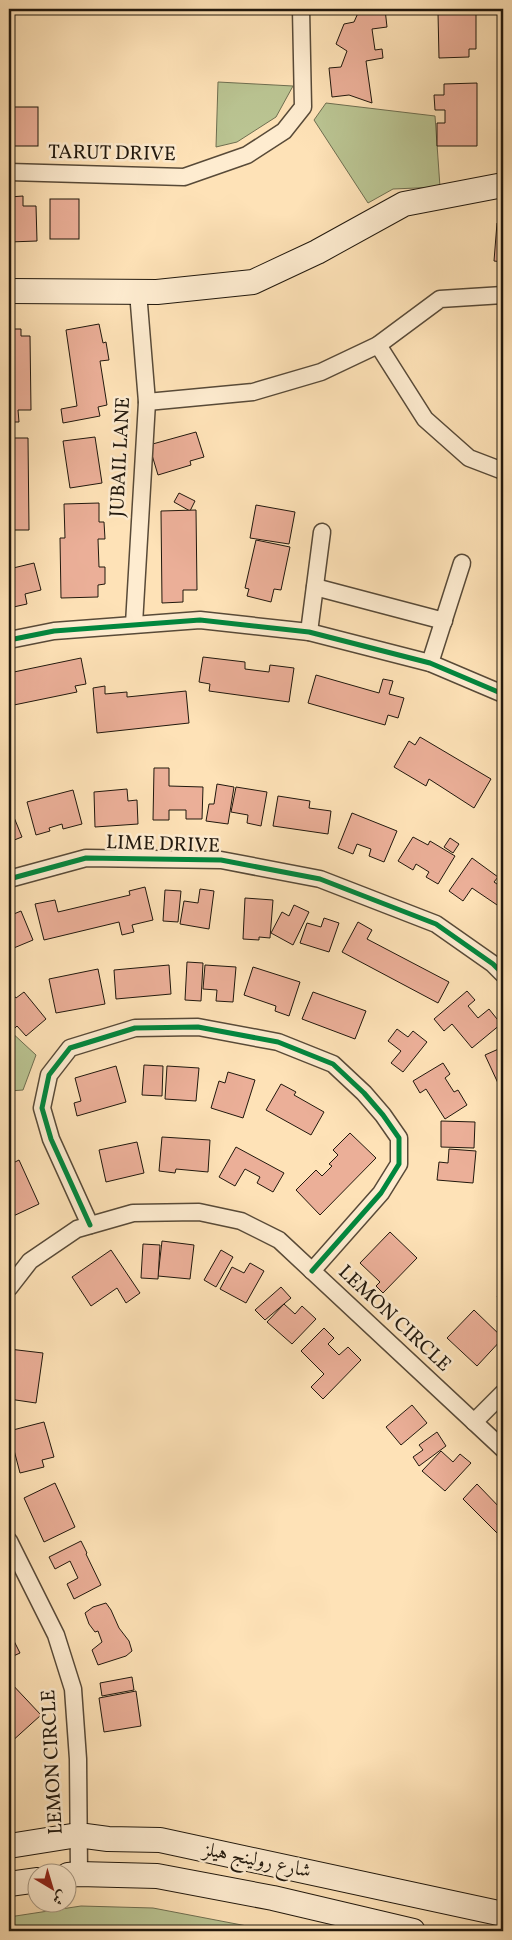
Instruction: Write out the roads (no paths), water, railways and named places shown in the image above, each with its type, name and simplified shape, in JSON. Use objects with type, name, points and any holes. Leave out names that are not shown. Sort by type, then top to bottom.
[{"type":"main road","points":[[9,290],[157,292],[253,282],[317,252],[404,204],[503,185]]},
{"type":"main road","name":"شارع رولينج هيلز","points":[[9,1846],[78,1835],[160,1840],[503,1914]]},
{"type":"main road","name":"شارع رولينج هيلز","points":[[78,1875],[157,1876],[273,1898],[413,1931]]},
{"type":"main road","points":[[9,1884],[28,1881]]},
{"type":"street","name":"TARUT DRIVE","points":[[9,172],[184,178],[247,156],[284,132],[303,107],[301,9]]},
{"type":"street","name":"JUBAIL LANE","points":[[134,624],[147,402],[138,292]]},
{"type":"street","points":[[147,402],[253,392],[321,372],[378,345],[440,299],[503,295]]},
{"type":"street","points":[[378,345],[426,419],[469,458],[503,472]]},
{"type":"street","points":[[309,632],[322,532]]},
{"type":"street","points":[[430,663],[462,563]]},
{"type":"street","points":[[315,587],[444,621]]},
{"type":"street","points":[[9,640],[54,631],[200,620],[309,632],[430,663],[503,694]]},
{"type":"street","name":"LIME DRIVE","points":[[9,879],[86,858],[222,860],[251,865],[320,879],[436,924],[493,964],[503,974]]},
{"type":"street","points":[[84,1222],[51,1139],[42,1108],[49,1075],[70,1048],[135,1028],[198,1026],[278,1042],[333,1064],[377,1108],[399,1138],[398,1164],[381,1193],[312,1272]]},
{"type":"street","name":"LEMON CIRCLE","points":[[9,1288],[30,1261],[84,1222],[133,1213],[198,1212],[241,1221],[279,1240],[503,1449]]},
{"type":"street","points":[[474,1422],[503,1393]]},
{"type":"street","name":"LEMON CIRCLE","points":[[9,1541],[56,1635],[74,1689],[78,1759],[78,1835],[75,1862]]}]
